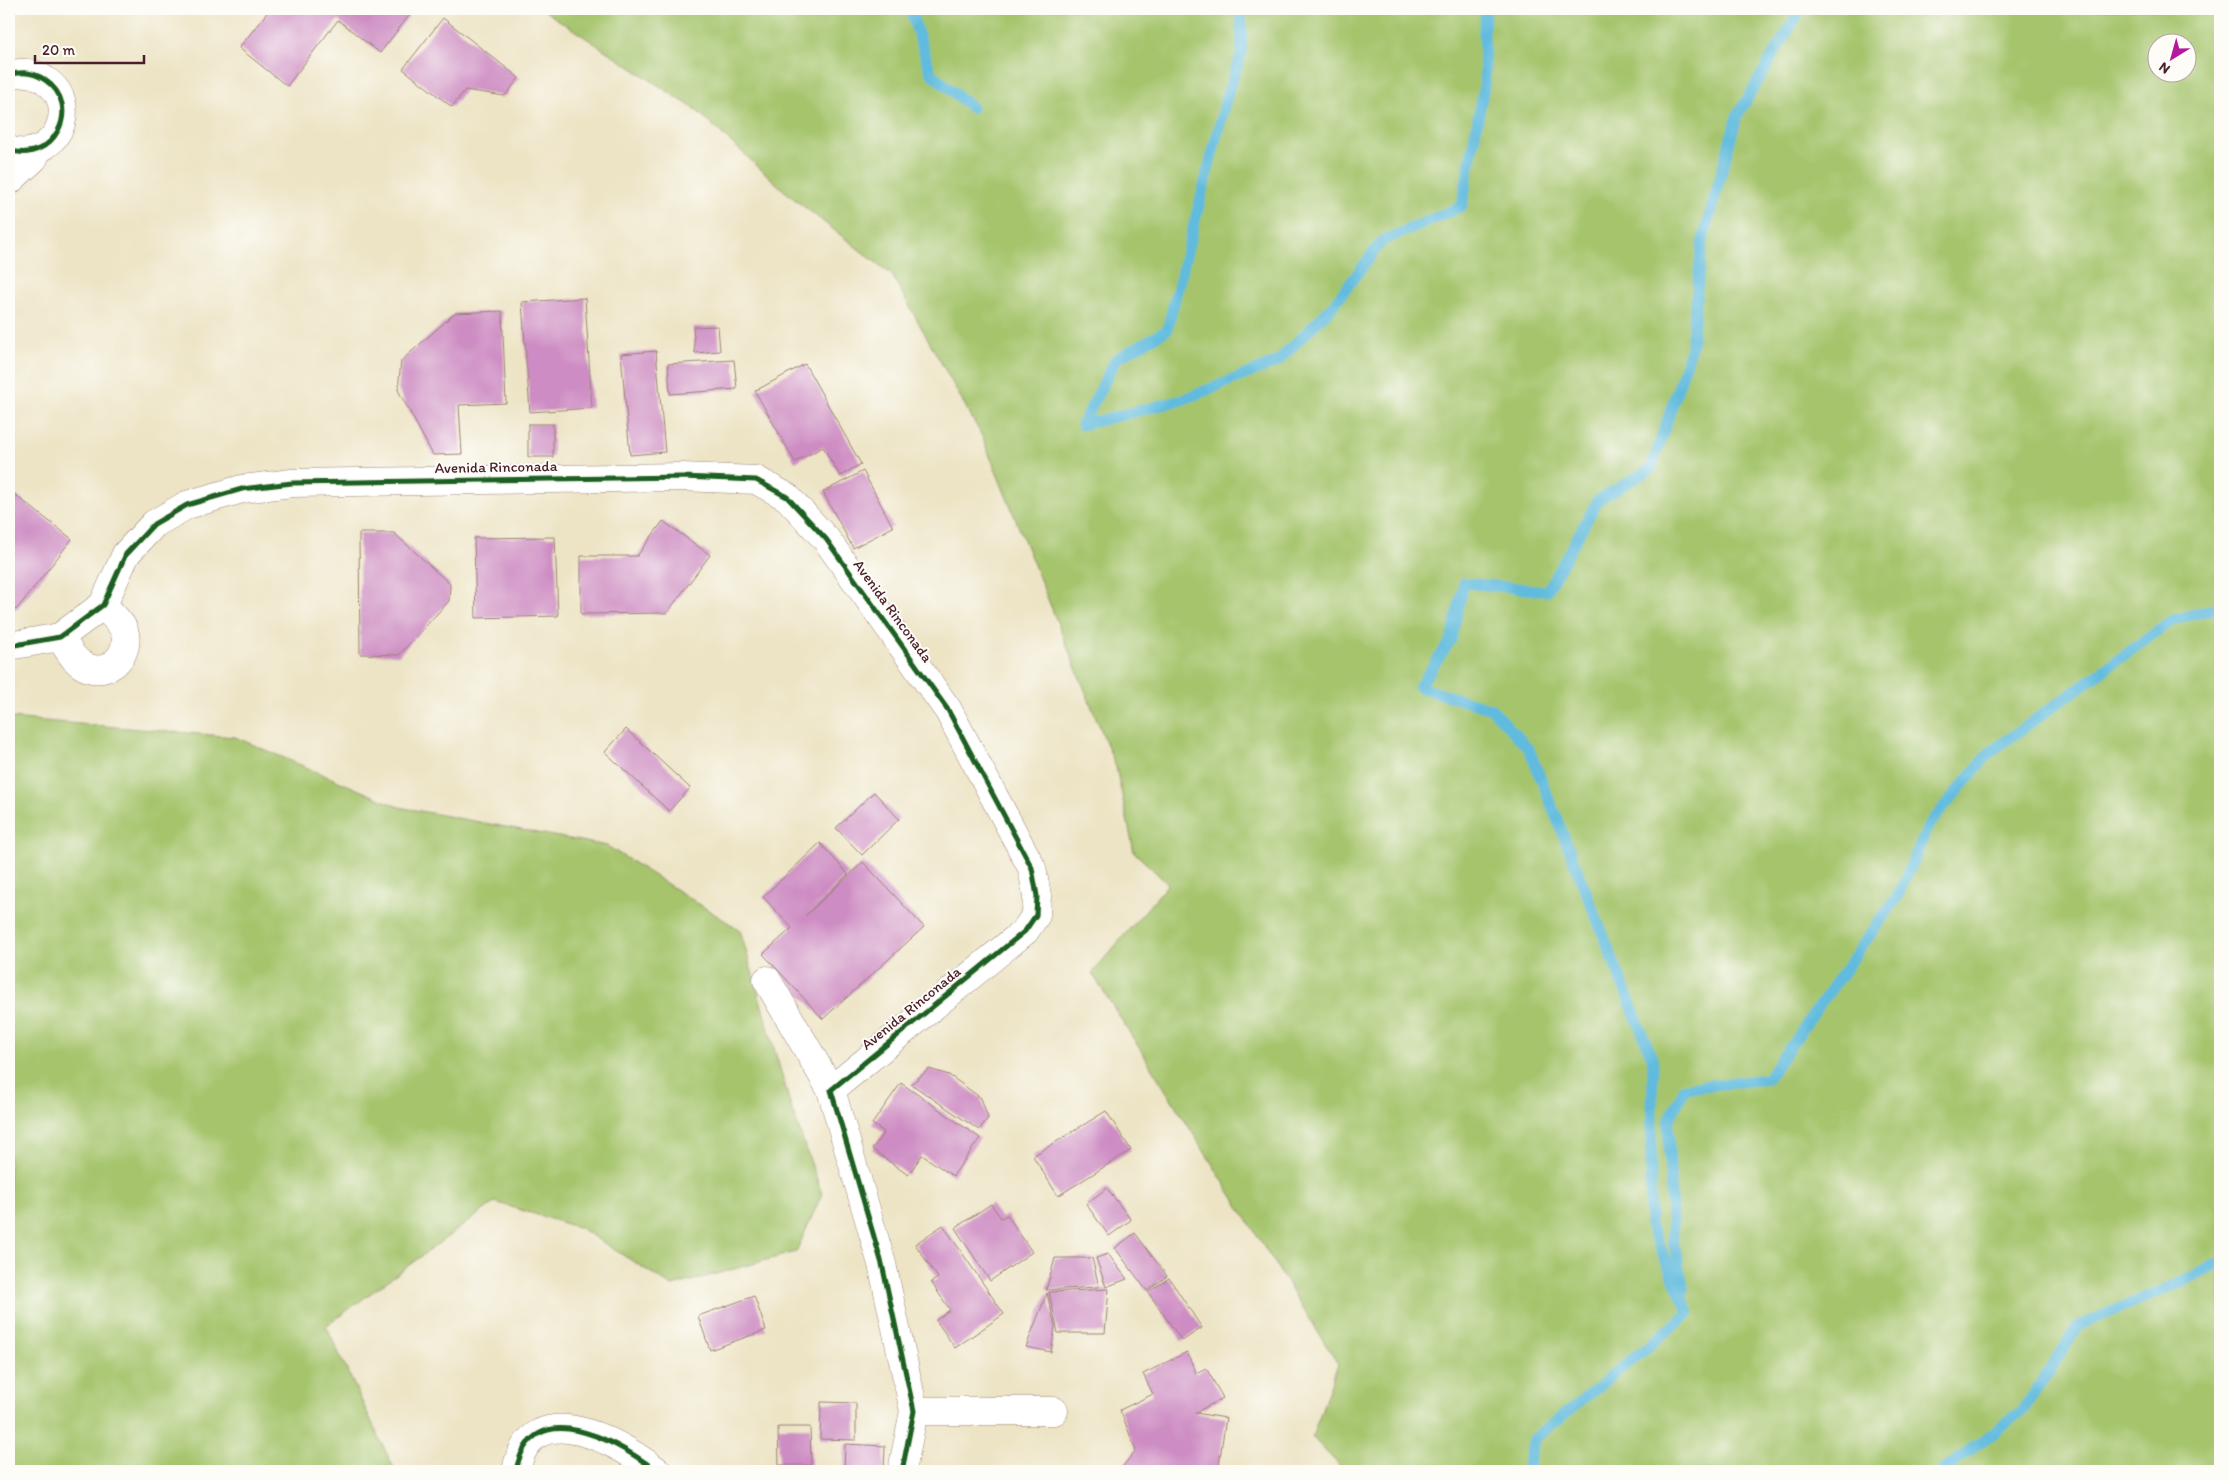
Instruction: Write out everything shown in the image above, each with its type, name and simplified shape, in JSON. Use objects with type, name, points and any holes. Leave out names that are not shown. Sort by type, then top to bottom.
[{"type":"street","points":[[9,75],[26,72],[40,76],[51,84],[59,94],[62,107],[62,121],[57,133],[49,144],[37,150],[24,153],[9,150]]},
{"type":"street","points":[[9,181],[34,158],[37,150]]},
{"type":"street","name":"Avenida Rinconada","points":[[9,646],[60,638],[103,605],[126,554],[154,524],[187,505],[242,489],[292,483],[682,476],[756,480],[787,497],[826,539],[948,710],[1032,868],[1037,896],[1036,915],[1025,930],[831,1090]]},
{"type":"street","points":[[60,638],[74,657],[88,668],[98,670],[108,668],[116,663],[122,656],[126,637],[117,620],[103,605]]},
{"type":"street","points":[[767,980],[831,1090],[882,1264],[914,1411],[902,1471]]},
{"type":"street","points":[[914,1411],[1054,1411]]},
{"type":"street","points":[[516,1471],[522,1450],[539,1432],[568,1427],[606,1439],[657,1471]]},
{"type":"green space","points":[[542,9],[2220,9],[2220,1471],[1345,1471],[1312,1437],[1338,1364],[1092,973],[1168,884],[1134,852],[1116,767],[981,434],[892,275],[789,195],[696,110]]},
{"type":"green space","points":[[9,718],[235,737],[399,807],[607,846],[740,930],[791,1107],[822,1194],[796,1252],[672,1286],[580,1228],[495,1202],[326,1326],[395,1471],[9,1471]]},
{"type":"building","points":[[270,9],[406,9],[411,13],[380,53],[338,20],[287,86],[239,48]]},
{"type":"building","points":[[443,18],[519,78],[505,96],[465,90],[452,107],[403,69]]},
{"type":"building","points":[[585,298],[592,408],[530,412],[522,302]]},
{"type":"building","points":[[502,311],[506,403],[459,405],[462,454],[433,455],[398,390],[401,361],[455,313]]},
{"type":"building","points":[[718,326],[720,351],[695,353],[693,327]]},
{"type":"building","points":[[656,351],[665,452],[630,455],[621,354]]},
{"type":"building","points":[[734,360],[737,389],[670,394],[668,364]]},
{"type":"building","points":[[805,364],[861,464],[840,476],[823,447],[795,462],[755,391]]},
{"type":"building","points":[[528,424],[553,424],[553,457],[528,457]]},
{"type":"building","points":[[863,471],[893,527],[853,548],[823,492]]},
{"type":"building","points":[[9,490],[72,539],[17,609],[9,611]]},
{"type":"building","points":[[663,521],[710,555],[667,613],[581,614],[581,556],[637,556]]},
{"type":"building","points":[[359,533],[394,533],[450,584],[449,601],[399,655],[360,654]]},
{"type":"building","points":[[555,537],[558,616],[476,618],[474,538]]},
{"type":"building","points":[[626,729],[690,788],[669,811],[605,752]]},
{"type":"building","points":[[874,792],[899,819],[862,855],[836,828]]},
{"type":"building","points":[[820,843],[848,874],[805,916],[863,862],[924,927],[823,1019],[763,954],[792,928],[763,897]]},
{"type":"building","points":[[929,1069],[949,1075],[981,1098],[988,1118],[979,1130],[911,1084]]},
{"type":"building","points":[[901,1083],[980,1138],[953,1176],[922,1155],[908,1175],[872,1149],[884,1132],[872,1124]]},
{"type":"building","points":[[1106,1111],[1131,1150],[1058,1196],[1033,1156]]},
{"type":"building","points":[[1107,1188],[1131,1220],[1109,1236],[1086,1204]]},
{"type":"building","points":[[991,1204],[1001,1218],[1007,1215],[1032,1252],[990,1281],[955,1228]]},
{"type":"building","points":[[943,1225],[1004,1314],[955,1348],[936,1320],[950,1310],[931,1282],[938,1278],[915,1244]]},
{"type":"building","points":[[1135,1233],[1167,1276],[1147,1291],[1115,1248]]},
{"type":"building","points":[[1108,1254],[1127,1279],[1106,1287],[1096,1258]]},
{"type":"building","points":[[1055,1258],[1092,1258],[1099,1287],[1046,1290]]},
{"type":"building","points":[[1169,1278],[1202,1328],[1182,1341],[1148,1292]]},
{"type":"building","points":[[1109,1289],[1105,1333],[1058,1333],[1049,1292]]},
{"type":"building","points":[[1047,1293],[1055,1326],[1051,1352],[1026,1347]]},
{"type":"building","points":[[754,1296],[766,1330],[710,1350],[698,1316]]},
{"type":"building","points":[[1187,1352],[1196,1373],[1206,1368],[1223,1398],[1195,1413],[1226,1418],[1218,1471],[1119,1471],[1136,1450],[1120,1410],[1153,1394],[1143,1374]]},
{"type":"building","points":[[821,1402],[856,1403],[856,1440],[820,1439]]},
{"type":"building","points":[[778,1427],[810,1427],[811,1465],[779,1465]]},
{"type":"building","points":[[845,1444],[885,1446],[884,1471],[844,1471]]},
{"type":"waterway","points":[[910,9],[931,73],[972,108]]},
{"type":"waterway","points":[[1082,425],[1116,359],[1167,330],[1228,92],[1242,52],[1241,9]]},
{"type":"waterway","points":[[1082,425],[1182,400],[1277,362],[1332,307],[1382,241],[1462,206],[1485,80],[1484,26],[1486,9]]},
{"type":"waterway","points":[[1527,1471],[1534,1439],[1689,1313],[1650,1225],[1653,1060],[1529,749],[1492,709],[1419,687],[1451,640],[1464,583],[1547,591],[1598,500],[1651,469],[1691,349],[1702,244],[1737,116],[1801,9]]},
{"type":"waterway","points":[[1684,1289],[1673,1240],[1668,1122],[1685,1088],[1767,1079],[1897,897],[1929,825],[1989,753],[2173,620],[2220,607]]},
{"type":"waterway","points":[[1942,1471],[2023,1410],[2078,1326],[2195,1276],[2220,1262]]},
{"type":"cycle path","points":[[9,75],[19,73],[37,75],[56,91],[62,104],[62,118],[58,130],[50,141],[39,149],[25,152],[9,150]]},
{"type":"cycle path","points":[[9,646],[60,637],[103,605],[126,554],[154,524],[187,505],[242,489],[292,483],[682,477],[756,480],[787,497],[826,539],[948,710],[1032,868],[1037,896],[1036,915],[1025,931],[831,1090],[882,1264],[914,1411],[902,1471]]},
{"type":"cycle path","points":[[516,1471],[525,1447],[539,1434],[557,1429],[577,1430],[599,1437],[640,1459],[657,1471]]}]
